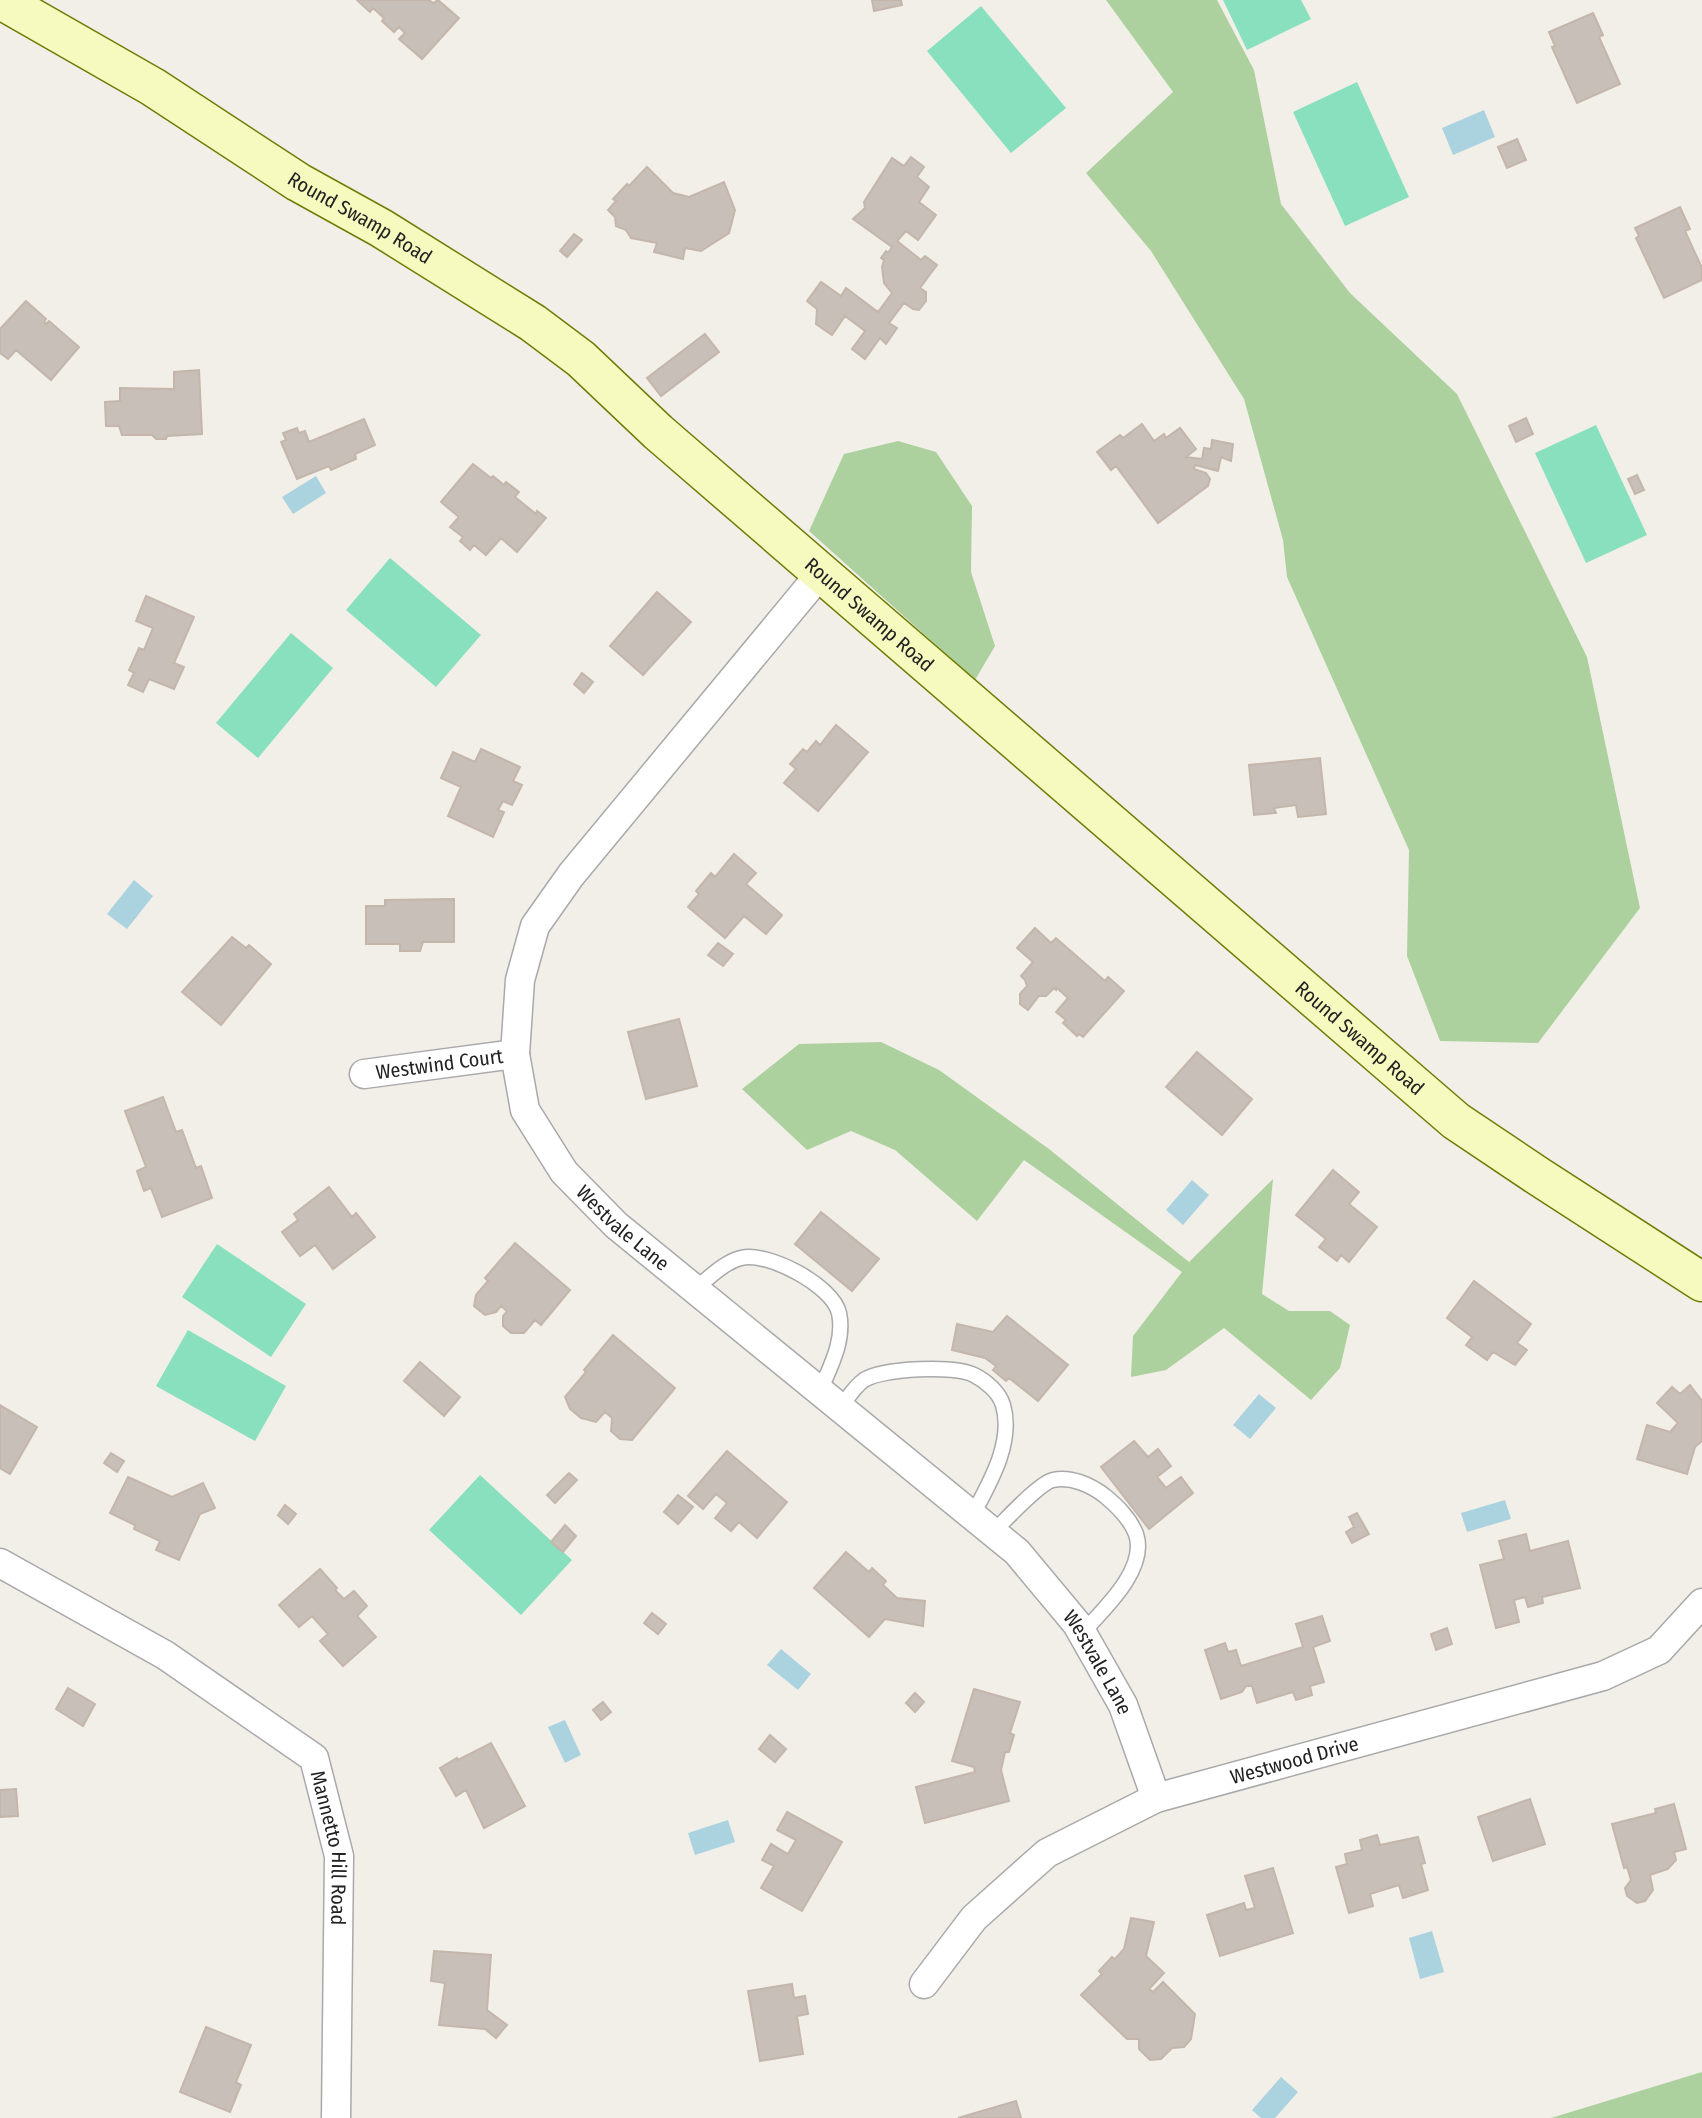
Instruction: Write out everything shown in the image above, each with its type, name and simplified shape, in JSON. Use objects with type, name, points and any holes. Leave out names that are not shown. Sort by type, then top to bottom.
[{"type":"street","name":"Round Swamp Road","points":[[1,0],[153,87],[298,182],[381,228],[533,323],[581,359],[658,432],[1456,1121],[1702,1282]]},
{"type":"street","name":"Westvale Lane","points":[[821,573],[571,875],[535,926],[520,980],[515,1054],[525,1110],[564,1172],[616,1225],[1017,1552],[1077,1624],[1123,1705],[1156,1798]]},
{"type":"street","name":"Westwind Court","points":[[364,1074],[515,1054]]},
{"type":"street","name":"Mannetto Hill Road","points":[[0,1563],[165,1655],[314,1758],[339,1856],[336,2118]]},
{"type":"street","name":"Westwood Drive","points":[[924,1984],[974,1918],[1047,1853],[1156,1798],[1603,1676],[1659,1650],[1702,1603]]},
{"type":"lane","points":[[695,1289],[742,1257],[765,1258],[806,1278],[829,1294],[839,1313],[838,1350],[830,1400]]},
{"type":"lane","points":[[830,1400],[864,1380],[891,1371],[944,1369],[972,1373],[996,1391],[1003,1406],[1005,1430],[983,1524]]},
{"type":"lane","points":[[983,1524],[1031,1496],[1051,1480],[1072,1479],[1096,1489],[1121,1510],[1136,1534],[1138,1551],[1130,1574],[1115,1597],[1082,1633]]},
{"type":"green space","points":[[1106,0],[1217,0],[1254,70],[1281,204],[1350,293],[1457,394],[1587,657],[1640,908],[1538,1043],[1440,1041],[1407,956],[1409,850],[1287,577],[1283,540],[1244,399],[1151,251],[1086,173],[1173,92]]},
{"type":"green space","points":[[1223,0],[1301,0],[1311,19],[1247,50]]},
{"type":"green space","points":[[981,6],[1066,108],[1011,153],[927,51]]},
{"type":"green space","points":[[1357,82],[1409,197],[1345,226],[1293,112]]},
{"type":"green space","points":[[1596,425],[1647,535],[1586,563],[1535,453]]},
{"type":"green space","points":[[898,441],[936,452],[972,506],[971,572],[995,646],[975,680],[809,531],[844,454]]},
{"type":"green space","points":[[390,558],[481,635],[436,687],[346,610]]},
{"type":"green space","points":[[291,633],[333,668],[258,758],[216,723]]},
{"type":"green space","points":[[881,1042],[939,1070],[1049,1149],[1189,1262],[1273,1179],[1262,1294],[1289,1311],[1330,1311],[1350,1325],[1340,1368],[1311,1400],[1224,1328],[1166,1370],[1131,1377],[1133,1336],[1182,1272],[1024,1160],[977,1221],[895,1150],[851,1131],[807,1150],[742,1089],[799,1044]]},
{"type":"green space","points":[[217,1244],[306,1304],[271,1357],[182,1297]]},
{"type":"green space","points":[[188,1330],[286,1386],[255,1441],[156,1386]]},
{"type":"green space","points":[[480,1475],[572,1560],[521,1615],[429,1530]]},
{"type":"green space","points":[[1702,2072],[1702,2118],[1551,2118]]},
{"type":"water","points":[[1484,110],[1495,137],[1453,155],[1442,128]]},
{"type":"water","points":[[316,476],[326,493],[293,514],[282,497]]},
{"type":"water","points":[[134,880],[153,896],[127,929],[107,914]]},
{"type":"water","points":[[1192,1180],[1209,1195],[1183,1225],[1166,1210]]},
{"type":"water","points":[[1259,1394],[1276,1408],[1250,1439],[1233,1425]]},
{"type":"water","points":[[1505,1500],[1511,1519],[1467,1532],[1461,1513]]},
{"type":"water","points":[[781,1649],[811,1674],[798,1690],[767,1665]]},
{"type":"water","points":[[565,1720],[581,1755],[565,1763],[548,1727]]},
{"type":"water","points":[[728,1820],[735,1842],[695,1855],[688,1833]]},
{"type":"water","points":[[1432,1931],[1444,1972],[1420,1979],[1409,1938]]},
{"type":"water","points":[[1281,2077],[1298,2092],[1275,2118],[1261,2118],[1252,2110]]},
{"type":"building","points":[[357,0],[429,0],[433,3],[438,0],[459,18],[422,59],[399,39],[405,33],[399,27],[394,32],[373,8],[370,12]]},
{"type":"building","points":[[872,0],[901,0],[902,5],[874,11]]},
{"type":"building","points":[[1593,13],[1603,35],[1599,37],[1620,84],[1577,103],[1552,47],[1555,46],[1549,32]]},
{"type":"building","points":[[1517,139],[1526,160],[1507,168],[1498,147]]},
{"type":"building","points":[[911,157],[924,167],[917,177],[929,187],[919,202],[936,215],[918,240],[906,231],[897,241],[921,260],[925,256],[937,265],[920,288],[926,292],[926,301],[919,310],[904,303],[889,323],[897,328],[886,344],[880,338],[865,359],[852,349],[865,331],[845,316],[832,335],[816,324],[817,309],[807,301],[821,282],[841,296],[846,288],[878,312],[892,293],[884,283],[884,260],[881,258],[892,247],[853,219],[865,208],[864,202],[892,158],[904,166]]},
{"type":"building","points":[[647,167],[673,193],[689,197],[724,182],[735,210],[729,233],[701,251],[685,248],[683,259],[654,252],[657,243],[631,238],[626,230],[616,226],[615,217],[608,210],[616,201],[613,199]]},
{"type":"building","points":[[1680,207],[1690,229],[1685,231],[1702,268],[1702,280],[1664,298],[1636,238],[1639,236],[1635,228]]},
{"type":"building","points":[[574,234],[582,240],[567,257],[560,251]]},
{"type":"building","points":[[26,301],[46,319],[46,324],[49,321],[79,347],[51,380],[16,350],[8,359],[0,353],[0,329]]},
{"type":"building","points":[[705,334],[719,352],[661,396],[647,378]]},
{"type":"building","points":[[199,370],[202,434],[156,439],[152,435],[122,435],[119,426],[106,426],[105,402],[120,401],[120,388],[174,389],[174,372]]},
{"type":"building","points":[[1526,418],[1533,434],[1516,442],[1509,426]]},
{"type":"building","points":[[364,419],[375,445],[355,454],[356,459],[331,470],[329,466],[297,479],[281,442],[286,440],[283,433],[297,428],[299,433],[305,431],[309,442]]},
{"type":"building","points":[[1142,424],[1154,441],[1164,434],[1166,438],[1180,428],[1196,449],[1186,457],[1202,459],[1204,448],[1211,449],[1212,440],[1233,444],[1231,461],[1221,457],[1218,471],[1195,465],[1194,469],[1206,473],[1210,479],[1208,486],[1158,523],[1116,466],[1111,470],[1097,452]]},
{"type":"building","points":[[473,464],[491,478],[493,476],[504,485],[506,482],[519,492],[515,497],[546,518],[517,552],[501,538],[486,555],[474,545],[470,550],[460,541],[463,537],[450,527],[459,517],[441,502]]},
{"type":"building","points":[[1637,475],[1644,490],[1635,494],[1628,479]]},
{"type":"building","points":[[657,592],[691,622],[643,675],[610,646]]},
{"type":"building","points":[[146,596],[194,617],[174,663],[184,667],[174,689],[149,679],[143,692],[128,685],[134,673],[129,670],[139,648],[144,650],[153,628],[136,621]]},
{"type":"building","points":[[582,673],[593,682],[584,693],[574,684]]},
{"type":"building","points":[[836,725],[868,752],[818,811],[784,783],[796,769],[790,764],[803,749],[807,752],[816,741],[820,745]]},
{"type":"building","points":[[481,749],[520,767],[513,781],[522,785],[512,805],[503,801],[498,810],[504,812],[493,837],[448,816],[461,787],[441,778],[453,752],[475,762]]},
{"type":"building","points":[[1320,758],[1326,814],[1298,817],[1296,805],[1274,808],[1276,813],[1254,815],[1249,765]]},
{"type":"building","points":[[734,854],[756,873],[746,884],[782,915],[766,934],[744,916],[725,938],[688,907],[711,873],[715,877]]},
{"type":"building","points":[[454,899],[454,942],[423,942],[420,951],[400,951],[400,944],[366,944],[366,906],[385,906],[385,900]]},
{"type":"building","points":[[1035,928],[1051,943],[1056,938],[1105,981],[1108,977],[1124,991],[1083,1037],[1077,1036],[1056,1012],[1068,998],[1057,988],[1046,996],[1039,996],[1028,1010],[1020,1004],[1020,994],[1027,986],[1021,976],[1033,962],[1017,948]]},
{"type":"building","points":[[232,937],[246,948],[249,945],[271,964],[221,1025],[182,992]]},
{"type":"building","points":[[718,943],[733,954],[723,966],[708,955]]},
{"type":"building","points":[[679,1019],[697,1086],[646,1099],[628,1032]]},
{"type":"building","points":[[1197,1052],[1252,1099],[1222,1135],[1166,1087]]},
{"type":"building","points":[[163,1097],[176,1132],[182,1130],[196,1168],[201,1166],[212,1198],[162,1217],[151,1188],[144,1191],[137,1171],[146,1167],[125,1111]]},
{"type":"building","points":[[1333,1170],[1359,1192],[1349,1204],[1377,1227],[1349,1262],[1341,1255],[1337,1261],[1319,1247],[1326,1239],[1296,1215]]},
{"type":"building","points":[[329,1187],[352,1217],[356,1213],[375,1237],[333,1269],[315,1245],[300,1256],[282,1232],[298,1220],[294,1214]]},
{"type":"building","points":[[821,1212],[879,1259],[852,1291],[795,1244]]},
{"type":"building","points":[[515,1243],[570,1290],[541,1325],[535,1320],[524,1333],[511,1333],[503,1326],[503,1316],[507,1311],[501,1306],[496,1312],[485,1315],[474,1306],[476,1295],[488,1281],[485,1278]]},
{"type":"building","points":[[1474,1281],[1531,1324],[1517,1343],[1527,1350],[1515,1365],[1493,1352],[1487,1360],[1466,1345],[1472,1337],[1447,1318]]},
{"type":"building","points":[[1007,1316],[1068,1365],[1038,1401],[1009,1378],[1006,1381],[993,1370],[996,1366],[985,1358],[952,1350],[957,1324],[993,1332]]},
{"type":"building","points":[[613,1335],[675,1388],[632,1440],[620,1439],[611,1431],[612,1418],[605,1412],[596,1422],[581,1418],[570,1409],[565,1397]]},
{"type":"building","points":[[420,1362],[460,1397],[444,1416],[404,1381]]},
{"type":"building","points":[[1690,1385],[1702,1401],[1702,1441],[1695,1447],[1687,1474],[1637,1459],[1647,1425],[1670,1432],[1678,1423],[1657,1403],[1672,1387],[1680,1394]]},
{"type":"building","points":[[0,1405],[37,1427],[10,1474],[0,1468]]},
{"type":"building","points":[[1134,1441],[1148,1457],[1158,1449],[1171,1466],[1157,1477],[1166,1488],[1181,1477],[1193,1493],[1149,1529],[1101,1467]]},
{"type":"building","points":[[727,1451],[787,1502],[757,1538],[739,1522],[731,1531],[715,1518],[727,1503],[716,1494],[703,1509],[688,1496]]},
{"type":"building","points":[[111,1453],[124,1461],[117,1472],[104,1463]]},
{"type":"building","points":[[569,1473],[577,1480],[555,1503],[547,1495]]},
{"type":"building","points":[[128,1477],[172,1497],[203,1483],[215,1508],[200,1514],[179,1560],[156,1550],[160,1541],[110,1513]]},
{"type":"building","points":[[678,1495],[693,1507],[678,1524],[664,1512]]},
{"type":"building","points":[[285,1505],[296,1514],[288,1524],[278,1515]]},
{"type":"building","points":[[1357,1513],[1369,1534],[1352,1543],[1346,1532],[1354,1527],[1349,1517]]},
{"type":"building","points":[[565,1525],[576,1536],[563,1552],[551,1542]]},
{"type":"building","points":[[1526,1534],[1530,1551],[1568,1541],[1580,1588],[1542,1597],[1543,1603],[1528,1607],[1525,1597],[1514,1600],[1519,1622],[1496,1628],[1480,1565],[1504,1559],[1499,1541]]},
{"type":"building","points":[[846,1552],[869,1572],[872,1568],[886,1581],[883,1585],[897,1598],[925,1601],[923,1626],[885,1619],[869,1637],[814,1588]]},
{"type":"building","points":[[320,1569],[344,1599],[354,1591],[367,1606],[357,1616],[376,1637],[343,1666],[320,1641],[328,1634],[312,1616],[299,1627],[279,1605]]},
{"type":"building","points":[[652,1613],[666,1624],[658,1634],[644,1623]]},
{"type":"building","points":[[1322,1616],[1330,1641],[1313,1647],[1324,1682],[1310,1686],[1312,1695],[1296,1700],[1293,1692],[1257,1703],[1252,1686],[1246,1686],[1242,1692],[1221,1699],[1205,1650],[1225,1643],[1228,1652],[1236,1650],[1241,1666],[1303,1647],[1296,1624]]},
{"type":"building","points":[[1447,1628],[1452,1644],[1436,1650],[1431,1634]]},
{"type":"building","points":[[68,1688],[95,1704],[83,1726],[56,1709]]},
{"type":"building","points":[[974,1689],[1020,1702],[1010,1733],[1014,1735],[1009,1752],[1005,1752],[1001,1770],[1009,1801],[925,1823],[916,1787],[975,1772],[974,1767],[952,1761]]},
{"type":"building","points":[[915,1693],[924,1702],[915,1712],[906,1703]]},
{"type":"building","points":[[603,1702],[611,1712],[601,1720],[593,1710]]},
{"type":"building","points":[[770,1735],[786,1749],[775,1762],[759,1749]]},
{"type":"building","points":[[491,1743],[525,1806],[484,1828],[466,1790],[456,1796],[440,1768]]},
{"type":"building","points":[[16,1789],[18,1816],[0,1817],[0,1790]]},
{"type":"building","points":[[1530,1799],[1545,1844],[1493,1861],[1478,1817]]},
{"type":"building","points":[[1674,1804],[1686,1849],[1674,1852],[1676,1860],[1668,1869],[1650,1875],[1653,1890],[1645,1901],[1637,1903],[1627,1896],[1625,1888],[1631,1880],[1627,1867],[1624,1868],[1612,1824],[1656,1813],[1655,1809]]},
{"type":"building","points":[[787,1812],[842,1842],[802,1911],[761,1888],[774,1866],[762,1860],[771,1844],[788,1854],[796,1840],[777,1830]]},
{"type":"building","points":[[1377,1835],[1380,1845],[1418,1837],[1428,1890],[1403,1898],[1399,1885],[1370,1894],[1373,1906],[1349,1913],[1336,1867],[1347,1864],[1345,1854],[1362,1850],[1360,1840]]},
{"type":"building","points":[[1273,1868],[1293,1933],[1220,1956],[1207,1915],[1244,1903],[1246,1910],[1255,1908],[1245,1876]]},
{"type":"building","points":[[1131,1918],[1154,1922],[1146,1956],[1164,1973],[1149,1989],[1153,1992],[1163,1982],[1195,2014],[1191,2039],[1184,2047],[1172,2048],[1161,2059],[1150,2060],[1139,2049],[1139,2039],[1127,2039],[1081,1995],[1102,1974],[1099,1971],[1112,1957],[1115,1959],[1124,1949]]},
{"type":"building","points":[[434,1951],[491,1955],[487,2010],[507,2025],[496,2038],[485,2029],[439,2025],[445,1983],[431,1981]]},
{"type":"building","points":[[792,1984],[794,1998],[805,1996],[808,2014],[797,2016],[803,2054],[760,2061],[748,1991]]},
{"type":"building","points":[[206,2027],[251,2045],[236,2082],[241,2085],[230,2112],[180,2092]]},
{"type":"building","points":[[1016,2101],[1021,2118],[958,2118]]}]
